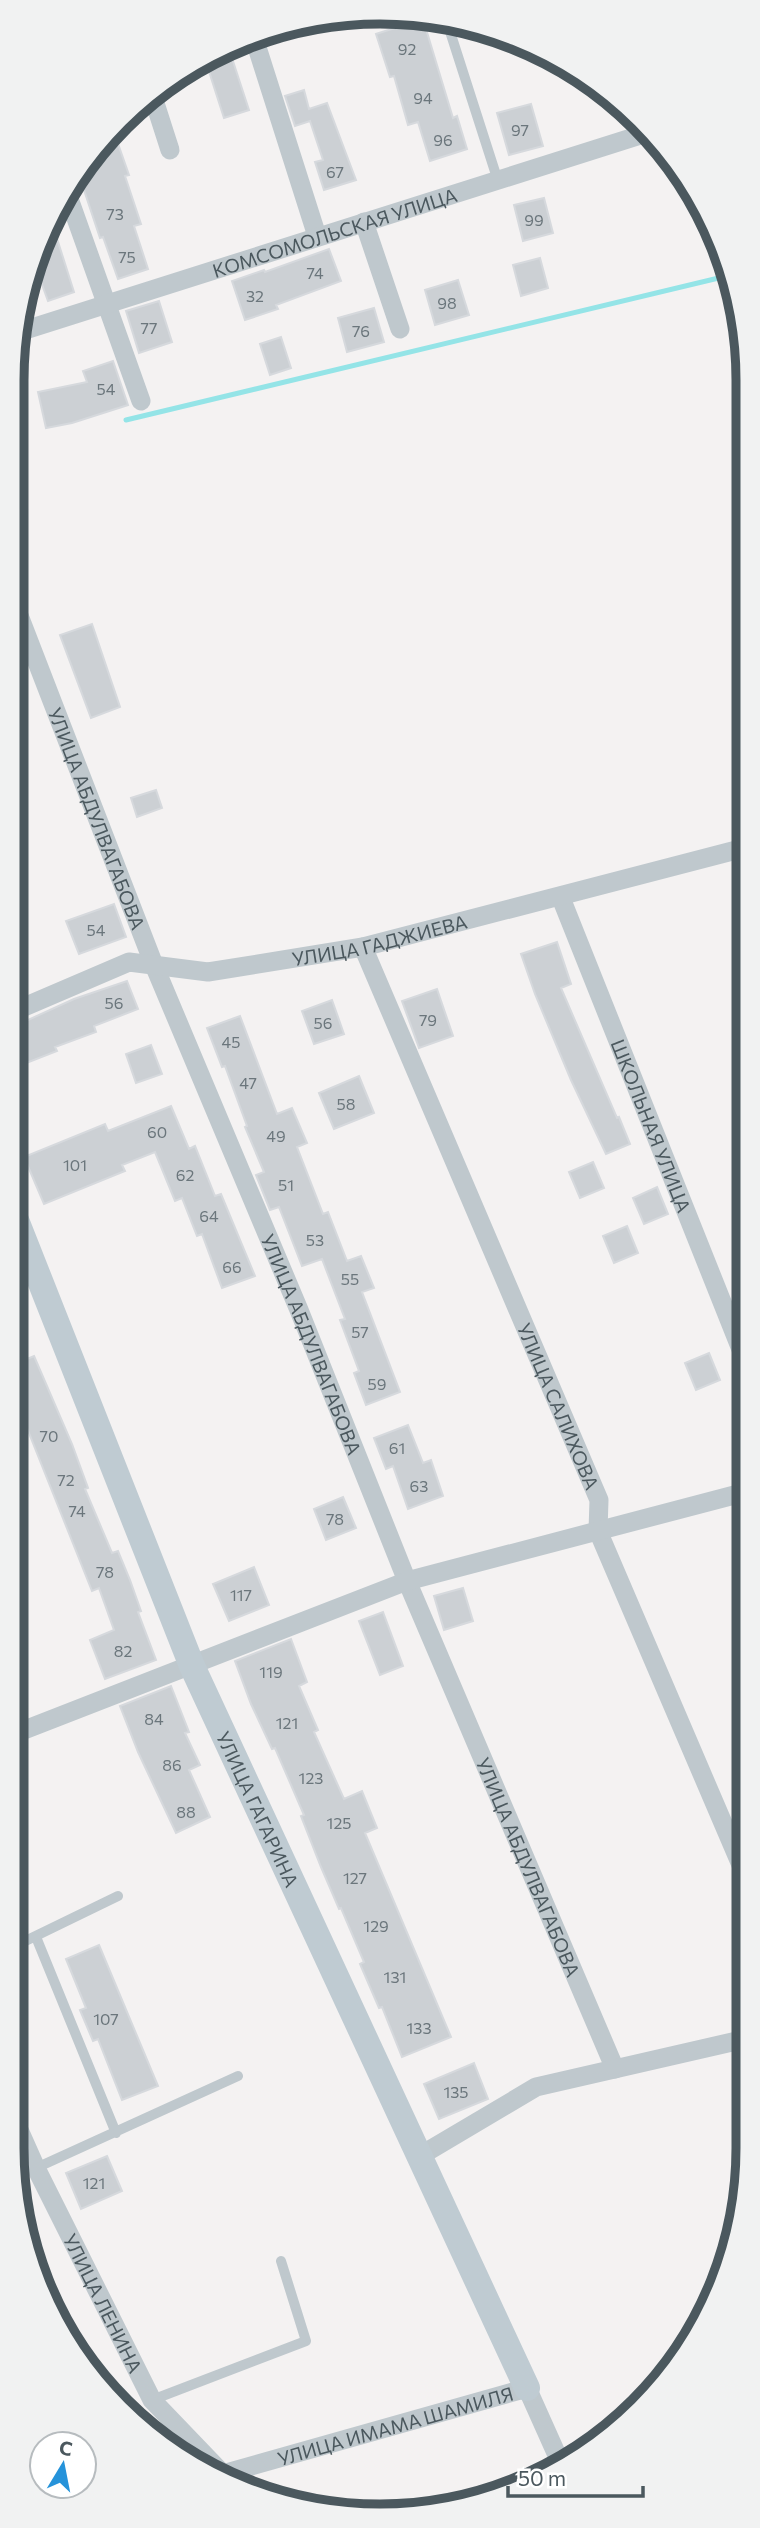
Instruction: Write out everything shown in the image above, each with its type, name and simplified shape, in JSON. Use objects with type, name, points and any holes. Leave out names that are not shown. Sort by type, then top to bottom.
[{"type":"street","points":[[257,47],[317,236]]},
{"type":"street","points":[[156,105],[170,150]]},
{"type":"street","name":"КОМСОМОЛЬСКАЯ УЛИЦА","points":[[29,329],[638,136]]},
{"type":"street","points":[[71,204],[141,401]]},
{"type":"street","points":[[364,222],[400,329]]},
{"type":"street","name":"УЛИЦА АБДУЛВАГАБОВА","points":[[24,628],[154,965],[299,1310],[407,1581],[615,2069]]},
{"type":"street","name":"УЛИЦА ГАДЖИЕВА","points":[[24,1007],[129,962],[208,972],[363,947],[561,898],[736,850]]},
{"type":"street","name":"ШКОЛЬНАЯ УЛИЦА","points":[[561,898],[736,1335]]},
{"type":"street","name":"УЛИЦА САЛИХОВА","points":[[363,947],[599,1500],[598,1531],[736,1853]]},
{"type":"street","name":"УЛИЦА ГАГАРИНА","points":[[24,1240],[192,1666],[527,2388]]},
{"type":"street","points":[[24,1730],[407,1581],[736,1495]]},
{"type":"street","points":[[418,2157],[536,2087],[736,2041]]},
{"type":"street","name":"УЛИЦА ЛЕНИНА","points":[[24,2141],[152,2400],[209,2460]]},
{"type":"street","points":[[527,2388],[558,2456]]},
{"type":"street","name":"УЛИЦА ИМАМА ШАМИЛЯ","points":[[233,2471],[527,2388]]},
{"type":"lane","points":[[450,31],[498,181]]},
{"type":"lane","points":[[24,1942],[118,1896]]},
{"type":"lane","points":[[36,1937],[116,2133]]},
{"type":"lane","points":[[36,2168],[238,2076]]},
{"type":"lane","points":[[152,2400],[306,2341],[281,2261]]},
{"type":"building","points":[[404,25],[426,28],[453,118],[457,116],[467,149],[430,161],[418,122],[408,125],[394,76],[390,77],[376,34]]},
{"type":"building","points":[[232,57],[249,110],[224,118],[208,69]]},
{"type":"building","points":[[304,90],[309,109],[327,103],[356,180],[324,190],[315,162],[323,160],[310,121],[295,126],[285,96]]},
{"type":"building","points":[[531,104],[543,146],[509,155],[497,113]]},
{"type":"building","points":[[117,141],[129,175],[125,176],[141,224],[134,226],[148,269],[118,279],[103,237],[100,238],[82,185]]},
{"type":"building","points":[[544,198],[553,233],[523,241],[514,205]]},
{"type":"building","points":[[56,235],[74,292],[48,301],[40,278]]},
{"type":"building","points":[[329,249],[341,281],[276,305],[278,309],[245,320],[232,281]]},
{"type":"building","points":[[540,258],[548,288],[521,296],[513,265]]},
{"type":"building","points":[[458,280],[469,315],[435,325],[425,290]]},
{"type":"building","points":[[159,301],[172,342],[139,353],[126,311]]},
{"type":"building","points":[[374,308],[384,342],[347,352],[338,318]]},
{"type":"building","points":[[281,337],[291,368],[270,375],[260,344]]},
{"type":"building","points":[[113,361],[128,405],[72,423],[46,428],[38,392],[87,382],[83,371]]},
{"type":"building","points":[[92,624],[120,707],[91,718],[60,635]]},
{"type":"building","points":[[156,790],[162,808],[137,817],[131,798]]},
{"type":"building","points":[[114,904],[126,937],[79,954],[66,921]]},
{"type":"building","points":[[557,942],[571,984],[561,988],[630,1144],[606,1154],[571,1080],[521,954]]},
{"type":"building","points":[[127,981],[138,1009],[94,1026],[96,1032],[55,1047],[57,1051],[24,1064],[24,1022],[74,999]]},
{"type":"building","points":[[437,989],[453,1036],[419,1048],[402,1001]]},
{"type":"building","points":[[332,1000],[344,1034],[314,1044],[302,1011]]},
{"type":"building","points":[[240,1016],[277,1114],[292,1108],[307,1143],[297,1147],[323,1214],[328,1212],[347,1261],[361,1256],[374,1288],[362,1292],[400,1392],[366,1405],[354,1373],[359,1371],[340,1320],[345,1319],[322,1259],[302,1266],[279,1207],[270,1210],[256,1175],[264,1172],[245,1127],[247,1126],[225,1066],[222,1067],[207,1028]]},
{"type":"building","points":[[151,1045],[162,1074],[136,1083],[126,1054]]},
{"type":"building","points":[[359,1076],[374,1113],[334,1129],[319,1093]]},
{"type":"building","points":[[171,1106],[189,1149],[195,1146],[215,1196],[221,1194],[255,1276],[222,1288],[202,1234],[197,1236],[182,1198],[175,1201],[155,1152],[122,1165],[125,1171],[44,1204],[24,1157],[105,1124],[108,1131]]},
{"type":"building","points":[[593,1162],[604,1188],[580,1198],[569,1172]]},
{"type":"building","points":[[657,1187],[668,1214],[644,1224],[633,1198]]},
{"type":"building","points":[[627,1226],[638,1253],[614,1263],[603,1236]]},
{"type":"building","points":[[709,1353],[720,1380],[696,1390],[685,1363]]},
{"type":"building","points":[[34,1356],[72,1444],[88,1488],[85,1489],[112,1553],[118,1551],[130,1580],[141,1611],[138,1612],[156,1660],[105,1679],[90,1640],[114,1630],[99,1588],[92,1591],[24,1421],[24,1360]]},
{"type":"building","points":[[408,1425],[423,1463],[431,1460],[443,1496],[408,1509],[393,1466],[386,1469],[374,1438]]},
{"type":"building","points":[[343,1497],[356,1528],[326,1540],[314,1509]]},
{"type":"building","points":[[254,1567],[269,1605],[229,1621],[213,1584]]},
{"type":"building","points":[[463,1588],[473,1621],[444,1630],[434,1596]]},
{"type":"building","points":[[383,1612],[403,1666],[380,1675],[359,1621]]},
{"type":"building","points":[[291,1639],[307,1682],[299,1686],[318,1730],[314,1732],[344,1799],[362,1791],[377,1828],[365,1833],[451,2037],[402,2057],[382,2007],[379,2008],[360,1964],[364,1962],[321,1867],[301,1816],[304,1815],[275,1748],[272,1749],[251,1704],[235,1661]]},
{"type":"building","points":[[171,1686],[189,1732],[185,1733],[200,1765],[189,1770],[210,1817],[176,1833],[120,1706]]},
{"type":"building","points":[[99,1945],[158,2086],[122,2100],[98,2039],[93,2041],[80,2010],[86,2008],[66,1959]]},
{"type":"building","points":[[474,2063],[488,2099],[439,2119],[424,2084]]},
{"type":"building","points":[[107,2156],[122,2191],[81,2209],[66,2173]]},
{"type":"waterway","points":[[126,420],[720,278]]}]
